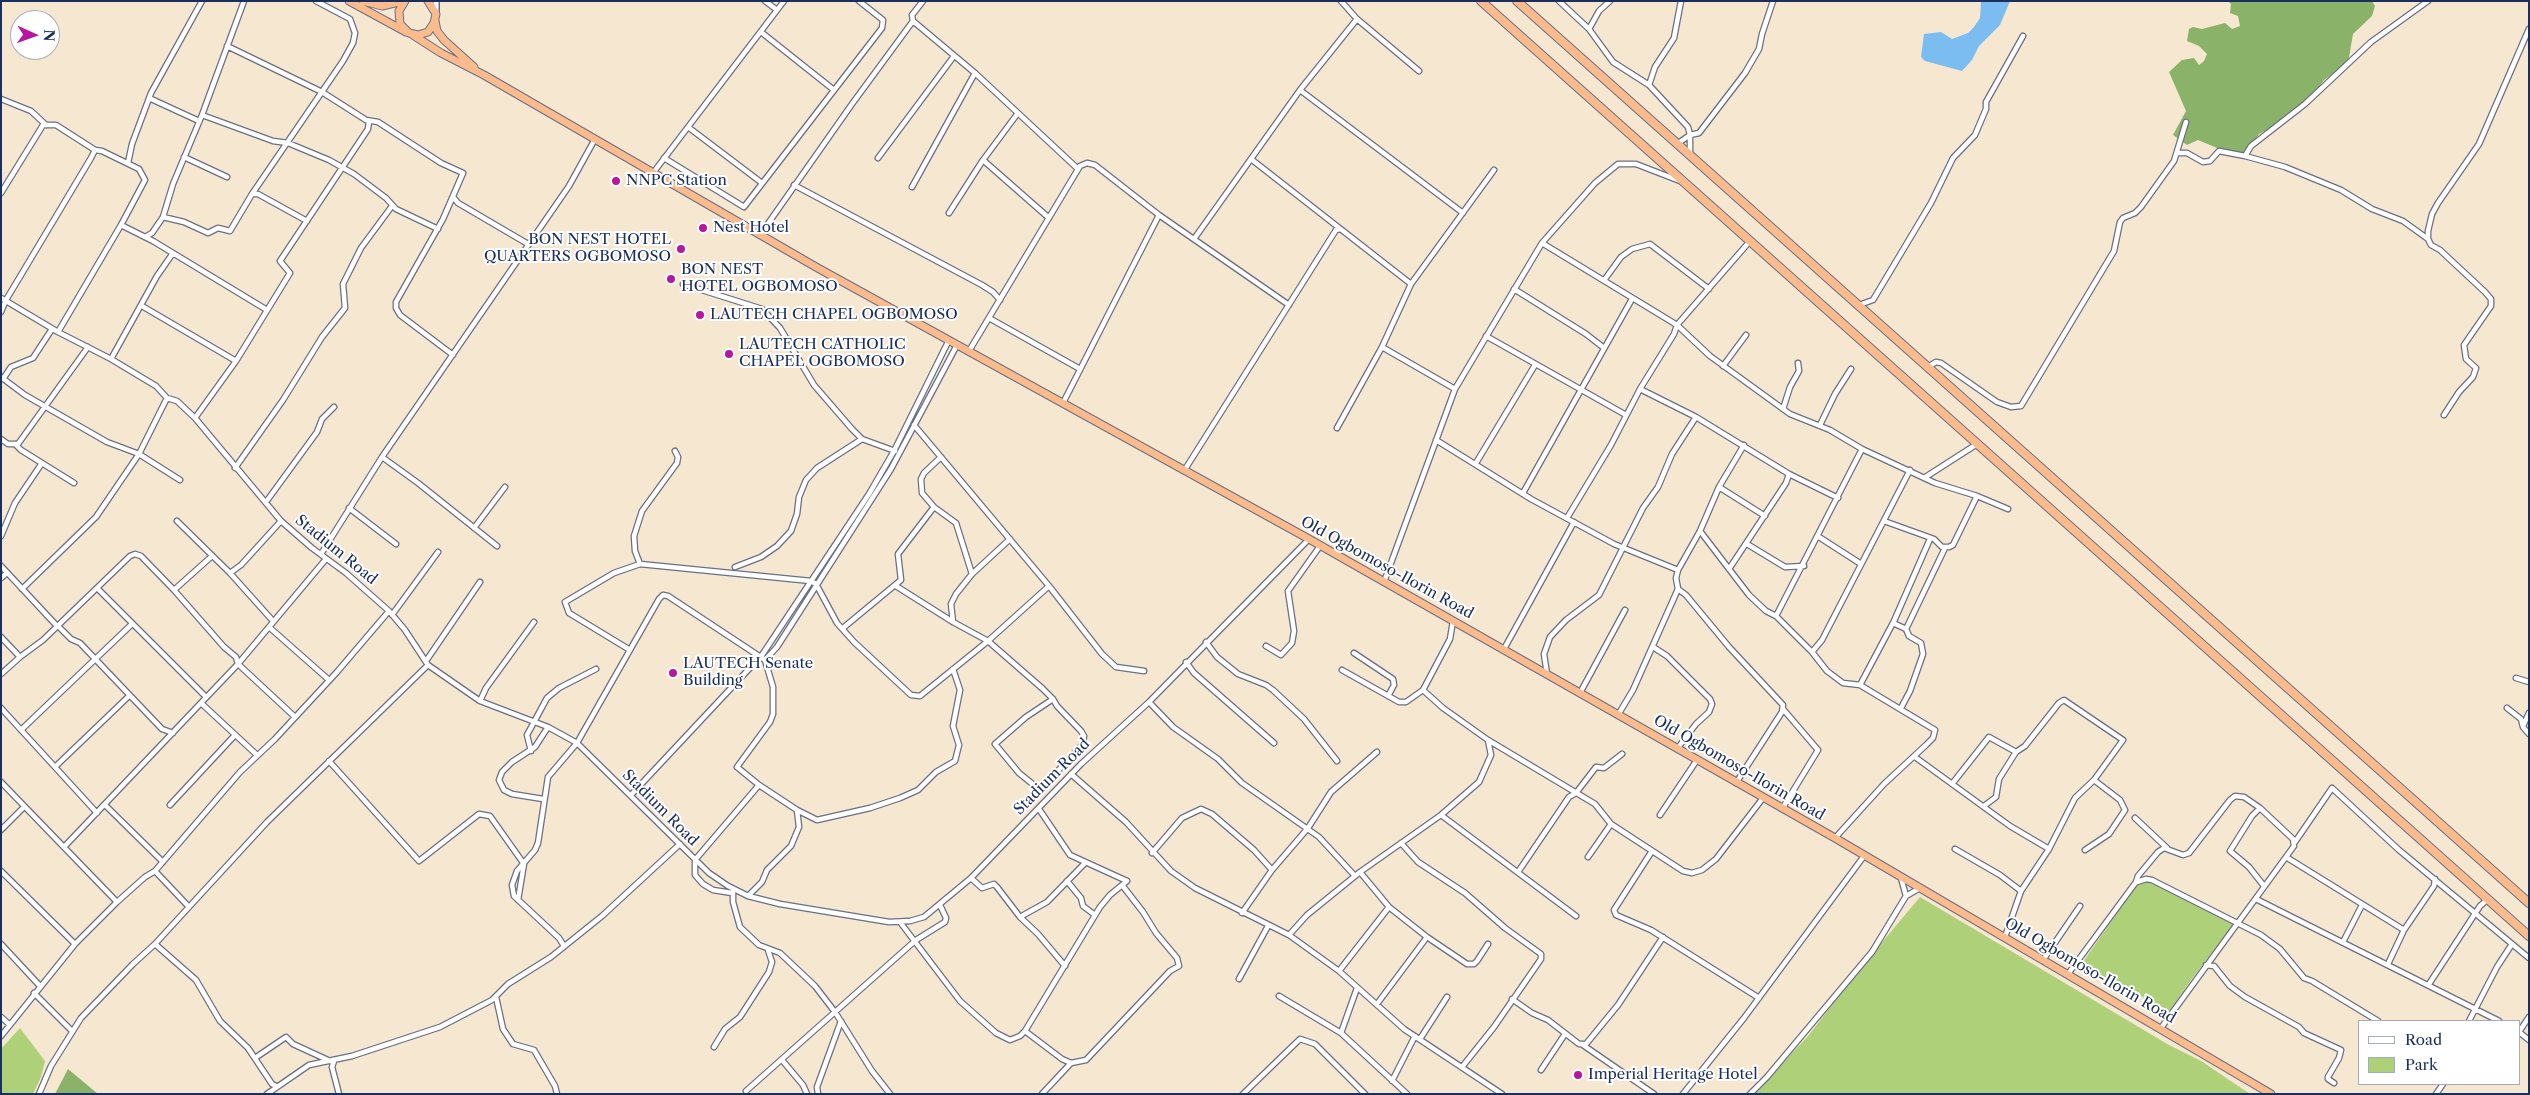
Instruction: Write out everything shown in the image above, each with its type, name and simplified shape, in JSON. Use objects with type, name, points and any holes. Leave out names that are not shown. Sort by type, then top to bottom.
[{"type":"highway","points":[[349,1],[484,75]]},
{"type":"highway","points":[[363,1],[382,6],[405,1]]},
{"type":"highway","points":[[405,1],[399,11],[398,18],[400,24],[411,34],[428,32],[436,16]]},
{"type":"highway","points":[[428,1],[436,16],[436,27],[444,40],[484,75]]},
{"type":"highway","points":[[1481,1],[2529,936]]},
{"type":"highway","points":[[1517,1],[2529,903]]},
{"type":"highway","name":"Old Ogbomoso-Ilorin Road","points":[[484,75],[760,235],[1504,649],[2005,937],[2271,1094]]},
{"type":"street","points":[[128,163],[132,144],[149,98],[202,1]]},
{"type":"street","points":[[145,237],[152,233],[163,217],[244,1]]},
{"type":"street","points":[[163,217],[184,222],[208,233],[218,228],[230,231],[255,194],[257,186],[288,144],[349,52],[355,33],[350,19],[316,1]]},
{"type":"street","points":[[436,1],[436,16]]},
{"type":"street","points":[[765,1],[778,10]]},
{"type":"street","points":[[653,173],[784,1]]},
{"type":"street","points":[[664,158],[741,207],[747,204],[884,25],[883,20],[859,1]]},
{"type":"street","points":[[923,1],[912,15],[913,21],[975,73],[1078,169]]},
{"type":"street","points":[[1341,1],[1357,19],[1419,72]]},
{"type":"street","points":[[1559,1],[1589,29],[1614,62],[1648,85],[1688,127],[1690,156]]},
{"type":"street","points":[[1589,29],[1595,16],[1610,1]]},
{"type":"street","points":[[1648,85],[1655,67],[1674,38],[1681,1]]},
{"type":"street","points":[[1677,144],[1690,135],[1699,133],[1745,73],[1759,49],[1773,1]]},
{"type":"street","points":[[2246,156],[2251,146],[2305,104],[2371,42],[2428,1]]},
{"type":"street","points":[[1194,239],[1300,90],[1357,19]]},
{"type":"street","points":[[760,235],[913,21]]},
{"type":"street","points":[[2428,239],[2432,214],[2479,144],[2529,29]]},
{"type":"street","points":[[761,32],[834,90]]},
{"type":"street","points":[[1858,305],[1873,300],[1931,203],[1952,158],[1975,135],[1984,115],[1988,97],[2023,36]]},
{"type":"street","points":[[226,46],[322,92],[369,121],[378,122],[441,163],[463,173],[438,230],[396,302],[396,308],[400,315],[454,355]]},
{"type":"street","points":[[878,158],[954,56]]},
{"type":"street","points":[[912,187],[975,73]]},
{"type":"street","points":[[1300,90],[1463,213]]},
{"type":"street","points":[[149,98],[199,121]]},
{"type":"street","points":[[1,99],[31,112],[46,125]]},
{"type":"street","points":[[949,213],[983,160],[1018,113]]},
{"type":"street","points":[[202,114],[273,141],[288,144],[342,168],[354,174],[386,198],[392,206],[438,230]]},
{"type":"street","points":[[195,418],[236,362],[290,273],[280,261],[368,129],[369,121]]},
{"type":"street","points":[[1928,367],[1936,362],[1941,363],[1997,402],[2010,406],[2021,406],[2114,251],[2120,222],[2123,218],[2135,213],[2141,207],[2178,153],[2186,122]]},
{"type":"street","points":[[1,193],[40,128],[46,125],[56,125],[96,150],[139,169],[145,180],[121,226],[58,332]]},
{"type":"street","points":[[688,127],[762,182]]},
{"type":"street","points":[[321,554],[382,457],[569,186],[595,139]]},
{"type":"street","points":[[1,312],[4,299],[96,150]]},
{"type":"street","points":[[2178,153],[2187,153],[2203,162],[2210,161],[2219,151],[2246,156],[2286,167],[2341,190],[2372,209],[2402,221],[2428,239],[2431,245],[2440,250],[2485,292],[2491,299],[2492,306],[2464,345],[2466,358],[2476,368],[2474,377],[2459,392],[2444,416]]},
{"type":"street","points":[[184,157],[227,177]]},
{"type":"street","points":[[1251,159],[1411,284]]},
{"type":"street","points":[[983,160],[1050,218]]},
{"type":"street","points":[[969,351],[1078,169],[1083,164],[1095,165],[1159,215],[1289,305]]},
{"type":"street","points":[[1384,582],[1455,389],[1542,243],[1595,183],[1618,164],[1636,164],[1661,175],[1684,182]]},
{"type":"street","points":[[1337,428],[1382,347],[1411,284],[1494,170]]},
{"type":"street","points":[[794,185],[982,285],[993,292],[1000,300]]},
{"type":"street","points":[[255,194],[307,221]]},
{"type":"street","points":[[453,197],[458,203],[528,244]]},
{"type":"street","points":[[235,468],[283,400],[322,337],[346,308],[343,284],[361,248],[392,206]]},
{"type":"street","points":[[1063,403],[1159,215]]},
{"type":"street","points":[[121,226],[153,241],[267,310]]},
{"type":"street","points":[[1184,471],[1337,228]]},
{"type":"street","points":[[152,233],[153,241]]},
{"type":"street","points":[[1567,518],[1611,445],[1640,389],[1674,334],[1677,325],[1750,242]]},
{"type":"street","points":[[1542,243],[1605,279],[1632,299],[1677,325],[1723,366],[1784,410],[1820,425],[1862,449],[1939,485],[1976,496],[2008,509]]},
{"type":"street","points":[[1605,279],[1621,257],[1632,249],[1650,244],[1709,289]]},
{"type":"street","points":[[111,360],[157,276],[172,253]]},
{"type":"street","points":[[683,284],[762,309],[780,328],[814,385],[833,409],[862,439],[900,454]]},
{"type":"street","points":[[1514,289],[1586,334],[1604,348]]},
{"type":"street","name":"Stadium Road","points":[[4,299],[58,332],[156,386],[167,398],[177,401],[195,418],[281,521],[391,613],[406,630],[427,663],[480,701],[548,728],[577,743],[709,872],[733,891],[764,901],[862,918],[900,922],[910,922],[924,917],[971,878],[1071,774],[1149,702],[1186,662],[1309,539]]},
{"type":"street","points":[[1523,493],[1632,299]]},
{"type":"street","points":[[142,306],[236,362]]},
{"type":"street","points":[[988,318],[1080,370]]},
{"type":"street","points":[[52,328],[33,358],[11,367],[2,378],[25,395],[107,442],[139,454],[180,480]]},
{"type":"street","points":[[1723,366],[1746,334]]},
{"type":"street","points":[[1486,336],[1626,415]]},
{"type":"street","points":[[766,660],[777,648],[894,451],[948,340]]},
{"type":"street","points":[[631,795],[762,655],[814,583],[900,454],[957,345]]},
{"type":"street","points":[[1,439],[8,444],[18,444],[88,347]]},
{"type":"street","points":[[1382,347],[1455,389]]},
{"type":"street","points":[[1784,410],[1790,387],[1799,371],[1798,363]]},
{"type":"street","points":[[1476,463],[1535,365]]},
{"type":"street","points":[[1820,425],[1835,394],[1851,370]]},
{"type":"street","points":[[1640,389],[1696,417],[1788,474],[1838,498]]},
{"type":"street","points":[[22,589],[88,527],[139,454],[167,398]]},
{"type":"street","points":[[266,502],[317,432],[322,419],[334,407]]},
{"type":"street","points":[[1547,675],[1544,654],[1550,637],[1566,620],[1599,595],[1643,508],[1658,487],[1672,454],[1696,417]]},
{"type":"street","points":[[910,420],[1049,586],[1102,654],[1116,667],[1144,671]]},
{"type":"street","points":[[735,567],[761,557],[777,546],[791,531],[797,514],[799,497],[806,480],[817,468],[862,439]]},
{"type":"street","points":[[1436,440],[1574,522],[1623,548],[1678,570]]},
{"type":"street","points":[[15,444],[21,450],[74,482]]},
{"type":"street","points":[[1924,478],[1977,444]]},
{"type":"street","points":[[1618,715],[1633,690],[1678,589],[1676,578],[1678,570],[1700,531],[1719,488],[1744,445]]},
{"type":"street","points":[[1776,616],[1819,537],[1862,449]]},
{"type":"street","points":[[640,564],[635,551],[634,536],[642,511],[677,463],[678,457],[675,451]]},
{"type":"street","points":[[382,457],[418,482],[497,546]]},
{"type":"street","points":[[941,457],[924,473],[921,479],[922,493],[934,507],[956,523],[972,574]]},
{"type":"street","points":[[1,536],[15,502],[42,463]]},
{"type":"street","points":[[1812,652],[1822,640],[1910,470]]},
{"type":"street","points":[[1729,569],[1786,483],[1788,474]]},
{"type":"street","points":[[474,528],[505,487]]},
{"type":"street","points":[[1719,488],[1765,516]]},
{"type":"street","points":[[1906,629],[1945,548],[1953,545],[1976,496]]},
{"type":"street","points":[[843,628],[896,586],[900,580],[898,554],[934,507]]},
{"type":"street","points":[[349,508],[396,544]]},
{"type":"street","points":[[177,521],[230,573],[273,621]]},
{"type":"street","points":[[230,573],[241,565],[281,521]]},
{"type":"street","points":[[1884,521],[1930,539],[1945,548]]},
{"type":"street","points":[[1504,649],[1574,522]]},
{"type":"street","points":[[1700,531],[1756,602],[1776,616],[1827,670],[1843,683],[1860,685],[1935,730],[1933,738],[1915,757],[1884,784],[1834,838]]},
{"type":"street","points":[[1819,537],[1861,564]]},
{"type":"street","points":[[953,622],[951,604],[972,574],[1010,539]]},
{"type":"street","points":[[1860,685],[1893,623],[1930,539]]},
{"type":"street","points":[[1747,544],[1785,567],[1804,566]]},
{"type":"street","points":[[1266,646],[1280,656],[1292,643],[1294,620],[1288,594],[1320,546]]},
{"type":"street","points":[[1,1036],[75,944],[117,902],[155,871],[257,755],[295,717],[391,613],[438,552]]},
{"type":"street","points":[[1,674],[57,626],[130,556],[135,554],[141,556],[174,590],[224,647],[236,657],[238,664],[295,717]]},
{"type":"street","points":[[174,590],[212,556]]},
{"type":"street","points":[[64,847],[238,664],[326,558]]},
{"type":"street","points":[[630,650],[569,613],[565,602],[614,572],[640,564],[814,583]]},
{"type":"street","points":[[1,566],[57,626],[71,639],[80,643],[162,729],[173,733]]},
{"type":"street","points":[[1,578],[7,573]]},
{"type":"street","points":[[39,1094],[71,1030],[132,964],[155,944],[267,822],[427,663],[480,582]]},
{"type":"street","points":[[814,583],[837,623],[862,650],[911,695],[920,696],[988,641],[1049,586]]},
{"type":"street","points":[[896,586],[953,622],[988,641],[1053,699],[1081,731],[1084,736],[1083,744],[1040,790],[1019,772],[995,744],[1026,717],[1053,699]]},
{"type":"street","points":[[97,588],[206,698]]},
{"type":"street","points":[[1678,589],[1686,595],[1728,647],[1779,699],[1784,709],[1818,750],[1782,809]]},
{"type":"street","points":[[564,946],[559,938],[514,896],[512,885],[517,871],[538,843],[543,799],[548,777],[577,743],[663,595],[668,596],[762,655],[766,660],[774,687],[770,722],[737,767],[759,785],[797,810],[817,820],[870,808],[918,790],[936,772],[955,761],[959,744],[953,726],[960,690],[953,668]]},
{"type":"street","points":[[1580,693],[1625,610]]},
{"type":"street","points":[[1342,670],[1402,703],[1424,690],[1448,644],[1453,621]]},
{"type":"street","points":[[480,701],[483,692],[534,622]]},
{"type":"street","points":[[1893,623],[1906,629],[1909,636],[1921,643],[1923,654],[1910,691],[1901,708]]},
{"type":"street","points":[[21,730],[65,686],[96,661],[132,624]]},
{"type":"street","points":[[269,627],[329,680]]},
{"type":"street","points":[[1,637],[20,656]]},
{"type":"street","points":[[1206,642],[1217,657],[1238,674],[1266,685],[1304,718],[1337,761]]},
{"type":"street","points":[[1653,647],[1667,656],[1710,699],[1712,704],[1709,712],[1696,724],[1677,749]]},
{"type":"street","points":[[1354,653],[1393,678],[1394,685],[1388,696]]},
{"type":"street","points":[[1186,662],[1194,673],[1274,743]]},
{"type":"street","points":[[532,751],[527,735],[547,698],[559,688],[596,669]]},
{"type":"street","points":[[2516,678],[2529,682]]},
{"type":"street","points":[[1424,690],[1443,708],[1488,740],[1595,804],[1611,824],[1642,842],[1652,852],[1683,871],[1692,873],[1702,870],[1716,859],[1763,798]]},
{"type":"street","points":[[56,766],[130,696]]},
{"type":"street","points":[[1984,806],[1996,796],[1999,779],[2016,752],[2029,741],[2060,703],[2066,700],[2123,740],[2094,780],[2075,798],[2049,849],[2021,891],[2005,937]]},
{"type":"street","points":[[1149,702],[1173,727],[1218,759],[1242,783],[1263,800],[1308,828],[1355,876]]},
{"type":"street","points":[[201,703],[257,755]]},
{"type":"street","points":[[1,708],[97,813]]},
{"type":"street","points":[[2507,708],[2521,719],[2523,727],[2529,734]]},
{"type":"street","points":[[1736,783],[1784,709]]},
{"type":"street","points":[[2523,727],[2529,713]]},
{"type":"street","points":[[543,799],[512,794],[504,790],[498,780],[502,772],[512,762],[532,751],[548,728]]},
{"type":"street","points":[[170,805],[235,735]]},
{"type":"street","points":[[1952,784],[1990,737],[2016,752]]},
{"type":"street","points":[[1289,935],[1307,915],[1355,876],[1441,815],[1479,782],[1491,755],[1488,740]]},
{"type":"street","points":[[1242,913],[1272,870],[1308,828],[1331,792],[1377,752]]},
{"type":"street","points":[[1518,872],[1569,797],[1576,793],[1596,767],[1604,768],[1622,754]]},
{"type":"street","points":[[1915,757],[2010,826],[2049,849]]},
{"type":"street","points":[[1660,815],[1697,760]]},
{"type":"street","points":[[329,761],[419,861],[480,814],[490,816],[524,864],[518,900]]},
{"type":"street","points":[[1071,774],[1126,822],[1152,853],[1171,871],[1195,888],[1289,935],[1339,971],[1415,1036],[1502,1094]]},
{"type":"street","points":[[2085,850],[2108,834],[2125,810],[2120,800],[2094,780]]},
{"type":"street","points":[[1,782],[117,902]]},
{"type":"street","points":[[759,785],[695,860],[695,874],[703,884],[713,890],[733,891],[733,902],[740,927],[759,945],[780,953],[815,986],[835,1012],[872,1071],[890,1094]]},
{"type":"street","points":[[1566,787],[1569,797]]},
{"type":"street","points":[[2161,1028],[2286,857],[2294,842],[2332,788],[2399,850],[2529,958]]},
{"type":"street","points":[[2135,818],[2168,848],[2183,855],[2189,853],[2234,796],[2244,797],[2260,808],[2294,842]]},
{"type":"street","points":[[105,805],[163,862]]},
{"type":"street","points":[[1,830],[24,807]]},
{"type":"street","points":[[2260,808],[2230,848],[2264,886]]},
{"type":"street","points":[[900,922],[916,940],[960,1001],[996,1033],[1010,1040],[1020,1036],[1025,1031],[1095,915],[1105,901],[1127,881],[1085,863],[1068,853],[1039,809]]},
{"type":"street","points":[[1152,853],[1182,818],[1202,809],[1212,814],[1254,850],[1272,870]]},
{"type":"street","points":[[748,896],[762,882],[767,870],[791,846],[799,827],[797,810]]},
{"type":"street","points":[[1441,815],[1576,916]]},
{"type":"street","points":[[1588,857],[1611,824]]},
{"type":"street","points":[[1401,843],[1418,862],[1465,893],[1505,928],[1541,954],[1541,959],[1494,1027],[1462,1067]]},
{"type":"street","points":[[266,1094],[310,1065],[332,1061],[440,1027],[496,997],[508,984],[564,946],[602,916],[680,844]]},
{"type":"street","points":[[2068,974],[2136,882],[2138,876],[2158,852],[2168,848]]},
{"type":"street","points":[[1955,849],[2000,875],[2021,891]]},
{"type":"street","points":[[1652,852],[1614,912],[1620,919],[1642,925],[1663,937],[1758,998]]},
{"type":"street","points":[[1683,1094],[1758,998],[1864,856]]},
{"type":"street","points":[[2286,857],[2404,930]]},
{"type":"street","points":[[1020,917],[1047,902],[1085,863]]},
{"type":"street","points":[[1,871],[75,944]]},
{"type":"street","points":[[155,871],[189,907]]},
{"type":"street","points":[[1360,872],[1389,907],[1427,937],[1471,965],[1477,961],[1488,944]]},
{"type":"street","points":[[971,878],[982,888],[994,884],[1020,917],[1038,934],[1065,966]]},
{"type":"street","points":[[1902,878],[1906,896]]},
{"type":"street","points":[[2136,882],[2146,879],[2152,880],[2261,935],[2280,949],[2304,978],[2376,1020]]},
{"type":"street","points":[[2388,964],[2404,930],[2434,886],[2435,879]]},
{"type":"street","points":[[1067,881],[1081,898],[1083,906],[1095,915]]},
{"type":"street","points":[[1042,1094],[1071,1063],[1086,1060],[1094,1054],[1170,971],[1180,964],[1122,885]]},
{"type":"street","points":[[2434,886],[2442,885]]},
{"type":"street","points":[[1750,1094],[1768,1076],[1872,952],[1906,896],[1920,888]]},
{"type":"street","points":[[2256,899],[2429,984],[2497,1020]]},
{"type":"street","points":[[2429,984],[2475,914],[2488,899]]},
{"type":"street","points":[[746,1091],[916,940],[945,922],[946,918],[940,905]]},
{"type":"street","points":[[2343,942],[2362,905]]},
{"type":"street","points":[[2043,960],[2080,906]]},
{"type":"street","points":[[1339,971],[1389,907]]},
{"type":"street","points":[[1239,978],[1268,926]]},
{"type":"street","points":[[1377,1004],[1427,937]]},
{"type":"street","points":[[1583,1045],[1618,1005],[1663,937]]},
{"type":"street","points":[[1,944],[40,986]]},
{"type":"street","points":[[155,944],[196,980],[220,1021],[248,1048],[272,1084],[276,1086]]},
{"type":"street","points":[[2469,1020],[2497,967],[2512,944]]},
{"type":"street","points":[[714,1046],[725,1029],[740,1016],[769,972],[772,962],[768,950]]},
{"type":"street","points":[[2206,965],[2214,966],[2230,986],[2245,997],[2299,1027],[2304,1033],[2341,1050],[2339,1058],[2328,1077],[2334,1083]]},
{"type":"street","points":[[1340,1033],[1357,988]]},
{"type":"street","points":[[34,993],[71,1030]]},
{"type":"street","points":[[1280,996],[1340,1033],[1407,1094]]},
{"type":"street","points":[[496,997],[503,1028],[513,1044],[534,1050],[557,1094]]},
{"type":"street","points":[[1420,1039],[1447,997]]},
{"type":"street","points":[[1512,999],[1532,1013],[1548,1020],[1565,1034],[1654,1094]]},
{"type":"street","points":[[1,1017],[10,1025]]},
{"type":"street","points":[[2520,1030],[2529,1017]]},
{"type":"street","points":[[818,1094],[817,1086],[841,1021]]},
{"type":"street","points":[[1025,1031],[1071,1063]]},
{"type":"street","points":[[1541,1070],[1565,1034]]},
{"type":"street","points":[[1392,1081],[1415,1036]]},
{"type":"street","points":[[255,1058],[286,1037],[293,1044],[332,1061]]},
{"type":"street","points":[[1243,1094],[1300,1039],[1315,1044],[1365,1094]]},
{"type":"street","points":[[782,1060],[803,1085],[807,1094]]},
{"type":"street","points":[[332,1061],[339,1094]]},
{"type":"green space","points":[[2228,1],[2372,1],[2375,6],[2372,16],[2353,34],[2348,63],[2324,80],[2314,94],[2274,126],[2259,134],[2245,154],[2222,150],[2198,140],[2187,145],[2173,135],[2186,111],[2169,72],[2182,60],[2194,58],[2199,65],[2204,61],[2207,54],[2199,46],[2187,41],[2189,29],[2193,27],[2202,29],[2225,23],[2232,29],[2240,26],[2238,16],[2230,13],[2231,4]]},
{"type":"green space","points":[[2147,881],[2233,925],[2170,1011],[2081,965],[2134,888],[2139,883]]},
{"type":"green space","points":[[1920,897],[2169,1045],[2201,1061],[2250,1094],[1753,1094],[1809,1035],[1853,977]]},
{"type":"green space","points":[[20,1028],[45,1061],[41,1077],[33,1094],[1,1094],[1,1049]]},
{"type":"green space","points":[[68,1069],[98,1094],[55,1094]]},
{"type":"water","points":[[1981,1],[2010,1],[2000,25],[1979,46],[1972,60],[1962,71],[1925,61],[1921,57],[1924,34],[1941,32],[1952,39],[1968,33],[1980,18]]},
{"type":"place","name":"NNPC Station","points":[[616,181]]},
{"type":"place","name":"Nest Hotel","points":[[703,228]]},
{"type":"place","name":"BON NEST HOTEL QUARTERS OGBOMOSO","points":[[681,249]]},
{"type":"place","name":"BON NEST HOTEL OGBOMOSO","points":[[671,279]]},
{"type":"place","name":"LAUTECH CHAPEL OGBOMOSO","points":[[700,315]]},
{"type":"place","name":"LAUTECH CATHOLIC CHAPEL OGBOMOSO","points":[[729,354]]},
{"type":"place","name":"LAUTECH Senate Building","points":[[673,673]]},
{"type":"place","name":"Imperial Heritage Hotel","points":[[1578,1075]]}]
